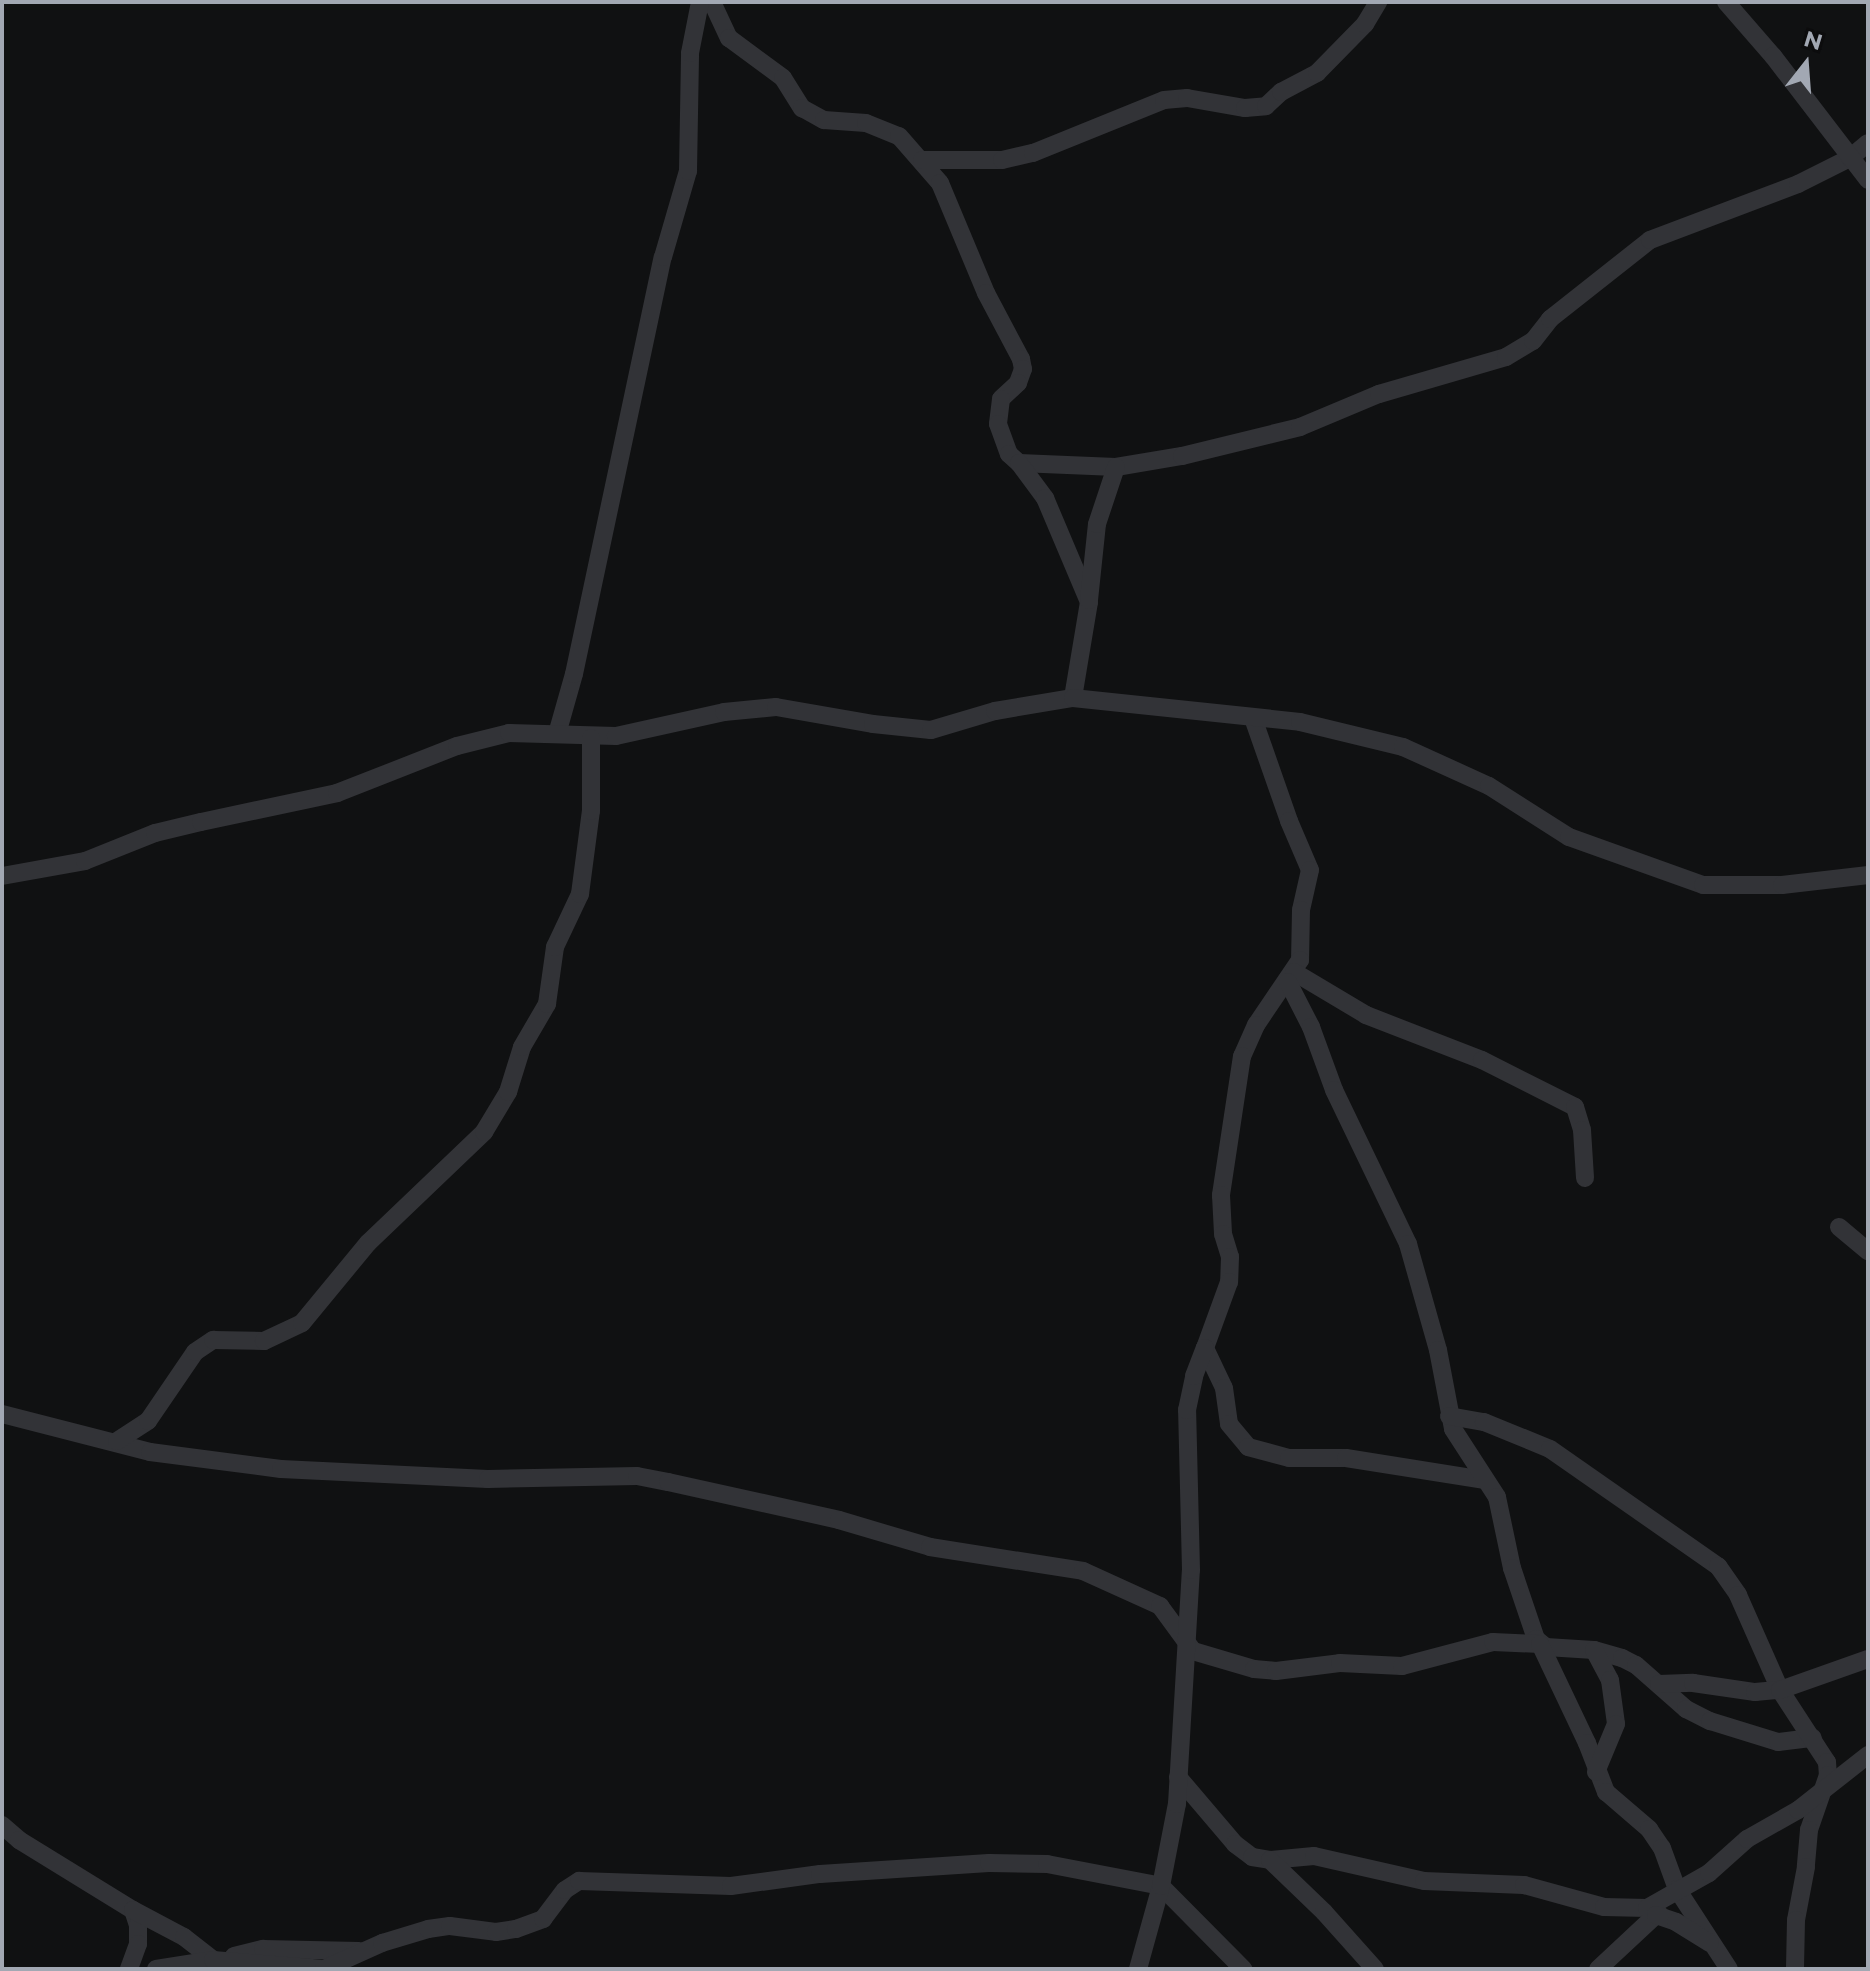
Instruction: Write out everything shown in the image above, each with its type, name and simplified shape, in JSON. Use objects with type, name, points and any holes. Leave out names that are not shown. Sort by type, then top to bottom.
[{"type":"street","points":[[557,734],[574,674],[663,257],[688,171],[690,53],[700,2]]},
{"type":"street","points":[[712,2],[729,38],[783,78],[802,108],[813,117],[881,127],[899,136],[940,183],[986,293],[1021,359],[1023,369],[1018,383],[1001,399],[998,424],[1009,454],[1045,498],[1089,602]]},
{"type":"street","points":[[922,160],[1002,160],[1033,153],[1164,100],[1187,98],[1245,108],[1266,106],[1281,92],[1317,73],[1365,24],[1378,2]]},
{"type":"street","points":[[1726,2],[1773,56],[1868,180]]},
{"type":"street","points":[[1019,463],[1116,467],[1300,427],[1379,394],[1519,352],[1550,319],[1650,240],[1676,228],[1755,202],[1850,158],[1868,143]]},
{"type":"street","points":[[1073,698],[1089,602],[1097,524],[1116,467]]},
{"type":"street","points":[[2,876],[85,861],[155,833],[337,793],[457,746],[509,733],[591,738],[616,736],[735,710],[776,707],[873,724],[931,730],[995,711],[1073,698],[1327,726],[1403,747],[1489,786],[1569,837],[1703,885],[1782,885],[1868,875]]},
{"type":"street","points":[[1138,1969],[1171,1844],[1191,1570],[1187,1410],[1194,1376],[1229,1282],[1230,1257],[1223,1234],[1221,1195],[1242,1056],[1256,1025],[1300,960],[1301,910],[1310,870],[1285,811],[1253,718]]},
{"type":"street","points":[[117,1441],[148,1421],[195,1352],[213,1340],[264,1341],[302,1323],[368,1243],[484,1132],[508,1092],[522,1047],[547,1004],[555,947],[580,894],[591,811],[591,738]]},
{"type":"street","points":[[1291,977],[1366,1015],[1482,1060],[1575,1107],[1582,1130],[1585,1178]]},
{"type":"street","points":[[1291,977],[1414,1258],[1438,1350],[1453,1429],[1497,1497],[1512,1568],[1540,1644],[1587,1743],[1596,1772],[1617,1804],[1649,1829],[1662,1848],[1679,1891],[1729,1969]]},
{"type":"street","points":[[1839,1227],[1868,1251]]},
{"type":"street","points":[[1205,1348],[1224,1388],[1229,1424],[1248,1447],[1289,1458],[1346,1458],[1485,1480]]},
{"type":"street","points":[[2,1414],[117,1441],[150,1452],[324,1472],[488,1479],[637,1476],[839,1520],[917,1544],[1083,1571],[1160,1606],[1173,1620],[1186,1644],[1205,1657],[1276,1671],[1315,1664],[1402,1666],[1493,1642],[1594,1650],[1622,1658],[1659,1684],[1686,1709],[1710,1721],[1778,1742],[1813,1738]]},
{"type":"street","points":[[1449,1416],[1484,1422],[1550,1449],[1718,1566],[1749,1615],[1780,1690],[1827,1762],[1828,1775],[1809,1830],[1796,1920],[1795,1969]]},
{"type":"street","points":[[1594,1650],[1610,1680],[1616,1724],[1596,1772]]},
{"type":"street","points":[[1659,1684],[1693,1683],[1755,1692],[1780,1690],[1868,1659]]},
{"type":"street","points":[[1598,1969],[1653,1912],[1679,1891],[1709,1873],[1747,1839],[1798,1810],[1868,1755]]},
{"type":"street","points":[[1178,1777],[1244,1853],[1270,1860],[1314,1856],[1424,1881],[1524,1885],[1604,1907],[1653,1912],[1712,1944]]},
{"type":"street","points":[[2,1825],[19,1840],[219,1960]]},
{"type":"street","points":[[1270,1860],[1334,1922],[1375,1969]]},
{"type":"street","points":[[156,1969],[219,1960],[324,1969],[360,1951],[428,1929],[450,1926],[496,1932],[516,1929],[543,1919],[565,1890],[579,1881],[731,1886],[820,1874],[989,1863],[1047,1864],[1161,1886],[1243,1969]]},
{"type":"street","points":[[129,1969],[138,1944],[138,1925],[133,1910]]}]
